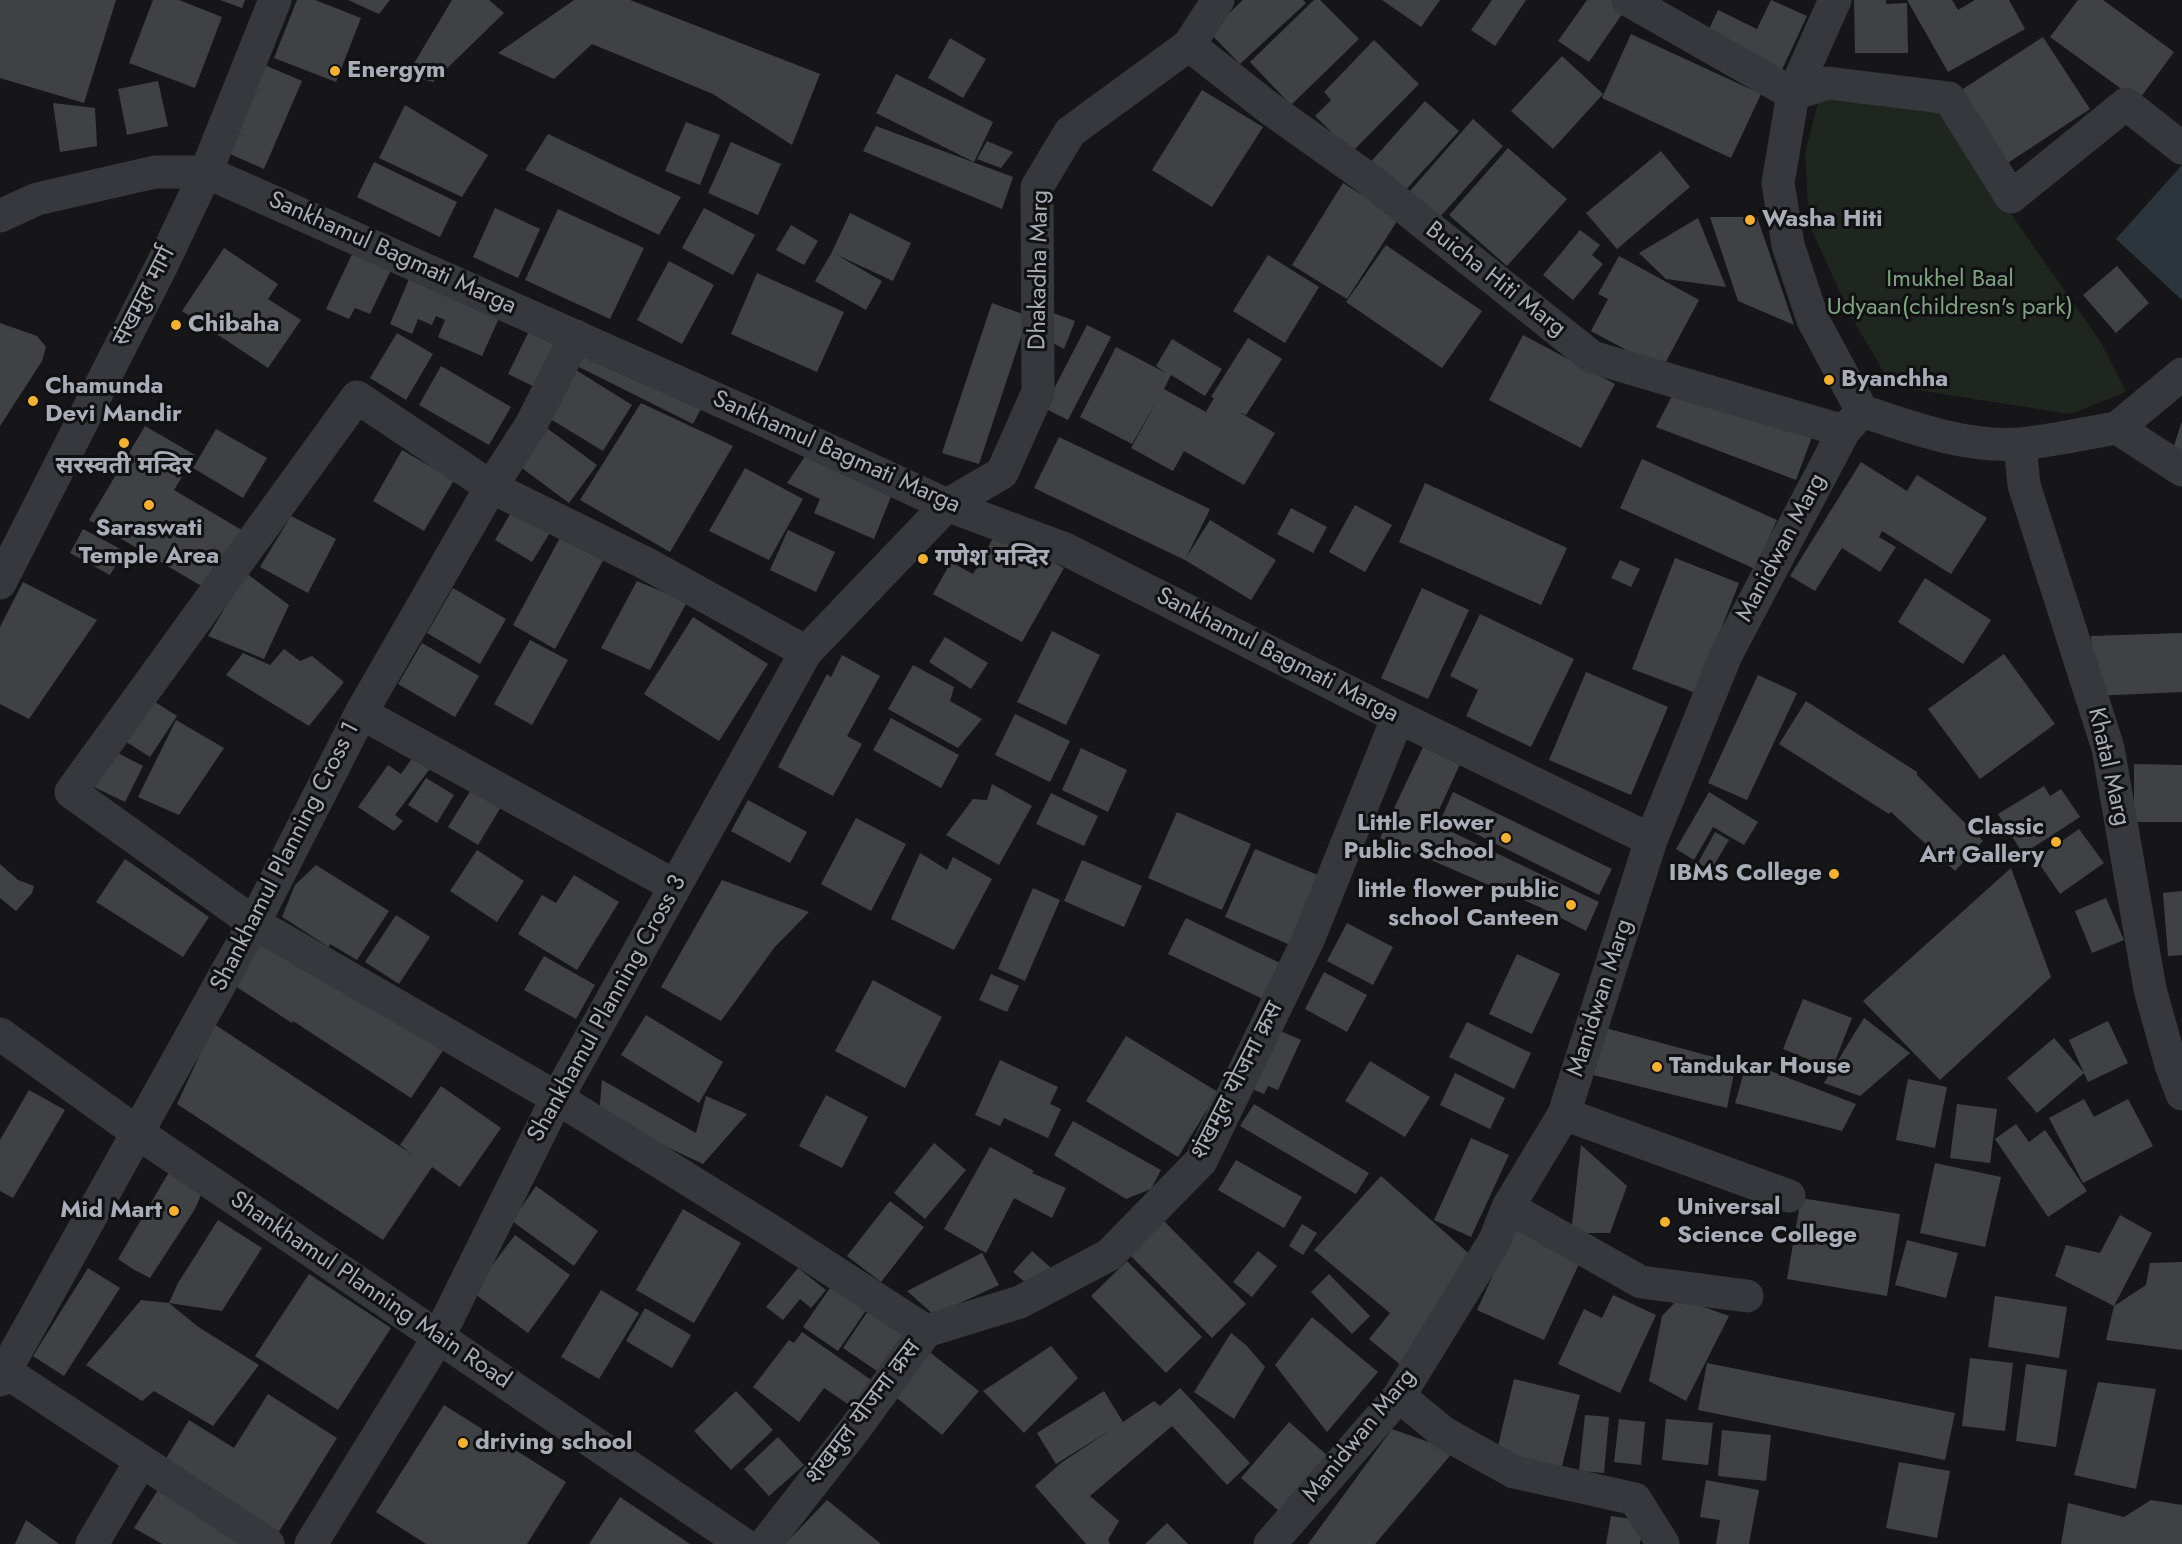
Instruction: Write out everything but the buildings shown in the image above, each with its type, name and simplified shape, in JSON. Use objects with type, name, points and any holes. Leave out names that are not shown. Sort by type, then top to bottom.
[{"type":"street","name":"संखमुल मार्ग","points":[[0,583],[162,265],[206,172],[275,0]]},
{"type":"street","name":"Dhakadha Marg","points":[[947,505],[1002,473],[1038,392],[1036,187],[1070,132],[1189,45],[1218,0]]},
{"type":"street","points":[[1628,0],[1793,94],[1827,83],[1949,98],[2011,197],[2126,104],[2182,148]]},
{"type":"street","points":[[1835,0],[1793,94],[1778,183],[1788,245],[1813,320],[1853,421]]},
{"type":"street","name":"Buicha Hiti Marg","points":[[1189,45],[1269,108],[1366,177],[1592,357],[1853,421],[1916,429],[1976,443],[2020,444],[2117,428]]},
{"type":"street","name":"Sankhamul Bagmati Marga","points":[[0,216],[37,199],[155,172],[206,172],[576,336],[947,505],[1065,549],[1398,717],[1651,840]]},
{"type":"street","name":"Shankhamul Planning Cross 1","points":[[3,1376],[254,923],[361,713],[490,487],[531,425],[576,336]]},
{"type":"street","points":[[2182,374],[2117,428],[2182,470]]},
{"type":"street","points":[[806,652],[646,564],[490,487],[357,397],[71,792],[254,923],[557,1098],[776,1234],[926,1331]]},
{"type":"street","name":"Manidwan Marg","points":[[1270,1544],[1399,1396],[1495,1240],[1508,1207],[1564,1114],[1651,840],[1726,655],[1853,421]]},
{"type":"street","name":"Khatal Marg","points":[[2020,444],[2024,485],[2108,748],[2150,989],[2171,1065],[2182,1094]]},
{"type":"street","name":"Shankhamul Planning Cross 3","points":[[310,1544],[438,1338],[557,1098],[806,652],[947,505]]},
{"type":"street","points":[[361,713],[675,886]]},
{"type":"street","name":"शंखमुल योजना क्रस","points":[[765,1544],[854,1430],[926,1331],[1020,1302],[1109,1255],[1201,1161],[1308,940],[1398,717]]},
{"type":"street","name":"Shankhamul Planning Main Road","points":[[0,1034],[138,1133],[743,1544]]},
{"type":"street","points":[[1564,1114],[1789,1196]]},
{"type":"street","points":[[1508,1207],[1641,1282],[1747,1296]]},
{"type":"street","points":[[3,1376],[141,1461],[268,1544]]},
{"type":"street","points":[[1399,1396],[1444,1433],[1514,1472],[1635,1499],[1663,1544]]},
{"type":"street","points":[[92,1544],[141,1461]]},
{"type":"green space","name":"Imukhel Baal Udyaan(childresn's park)","points":[[1821,91],[1930,99],[2100,341],[2126,392],[2070,414],[1892,386],[1851,316],[1809,224],[1805,153]]},
{"type":"shaded area","points":[[2182,165],[2182,300],[2116,239]]},
{"type":"place","name":"Energym","points":[[335,71]]},
{"type":"place","name":"Washa Hiti","points":[[1750,220]]},
{"type":"place","name":"Chibaha","points":[[176,325]]},
{"type":"place","name":"Byanchha","points":[[1829,380]]},
{"type":"place","name":"Chamunda Devi Mandir","points":[[33,401]]},
{"type":"place","name":"सरस्वती मन्दिर","points":[[124,443]]},
{"type":"place","name":"Saraswati Temple Area","points":[[149,505]]},
{"type":"place","name":"गणेश मन्दिर","points":[[923,559]]},
{"type":"place","name":"Little Flower Public School","points":[[1506,838]]},
{"type":"place","name":"Classic Art Gallery","points":[[2056,842]]},
{"type":"place","name":"IBMS College","points":[[1834,874]]},
{"type":"place","name":"little flower public school Canteen","points":[[1571,905]]},
{"type":"place","name":"Tandukar House","points":[[1657,1067]]},
{"type":"place","name":"Mid Mart","points":[[174,1211]]},
{"type":"place","name":"Universal Science College","points":[[1665,1222]]},
{"type":"place","name":"driving school","points":[[463,1443]]}]
